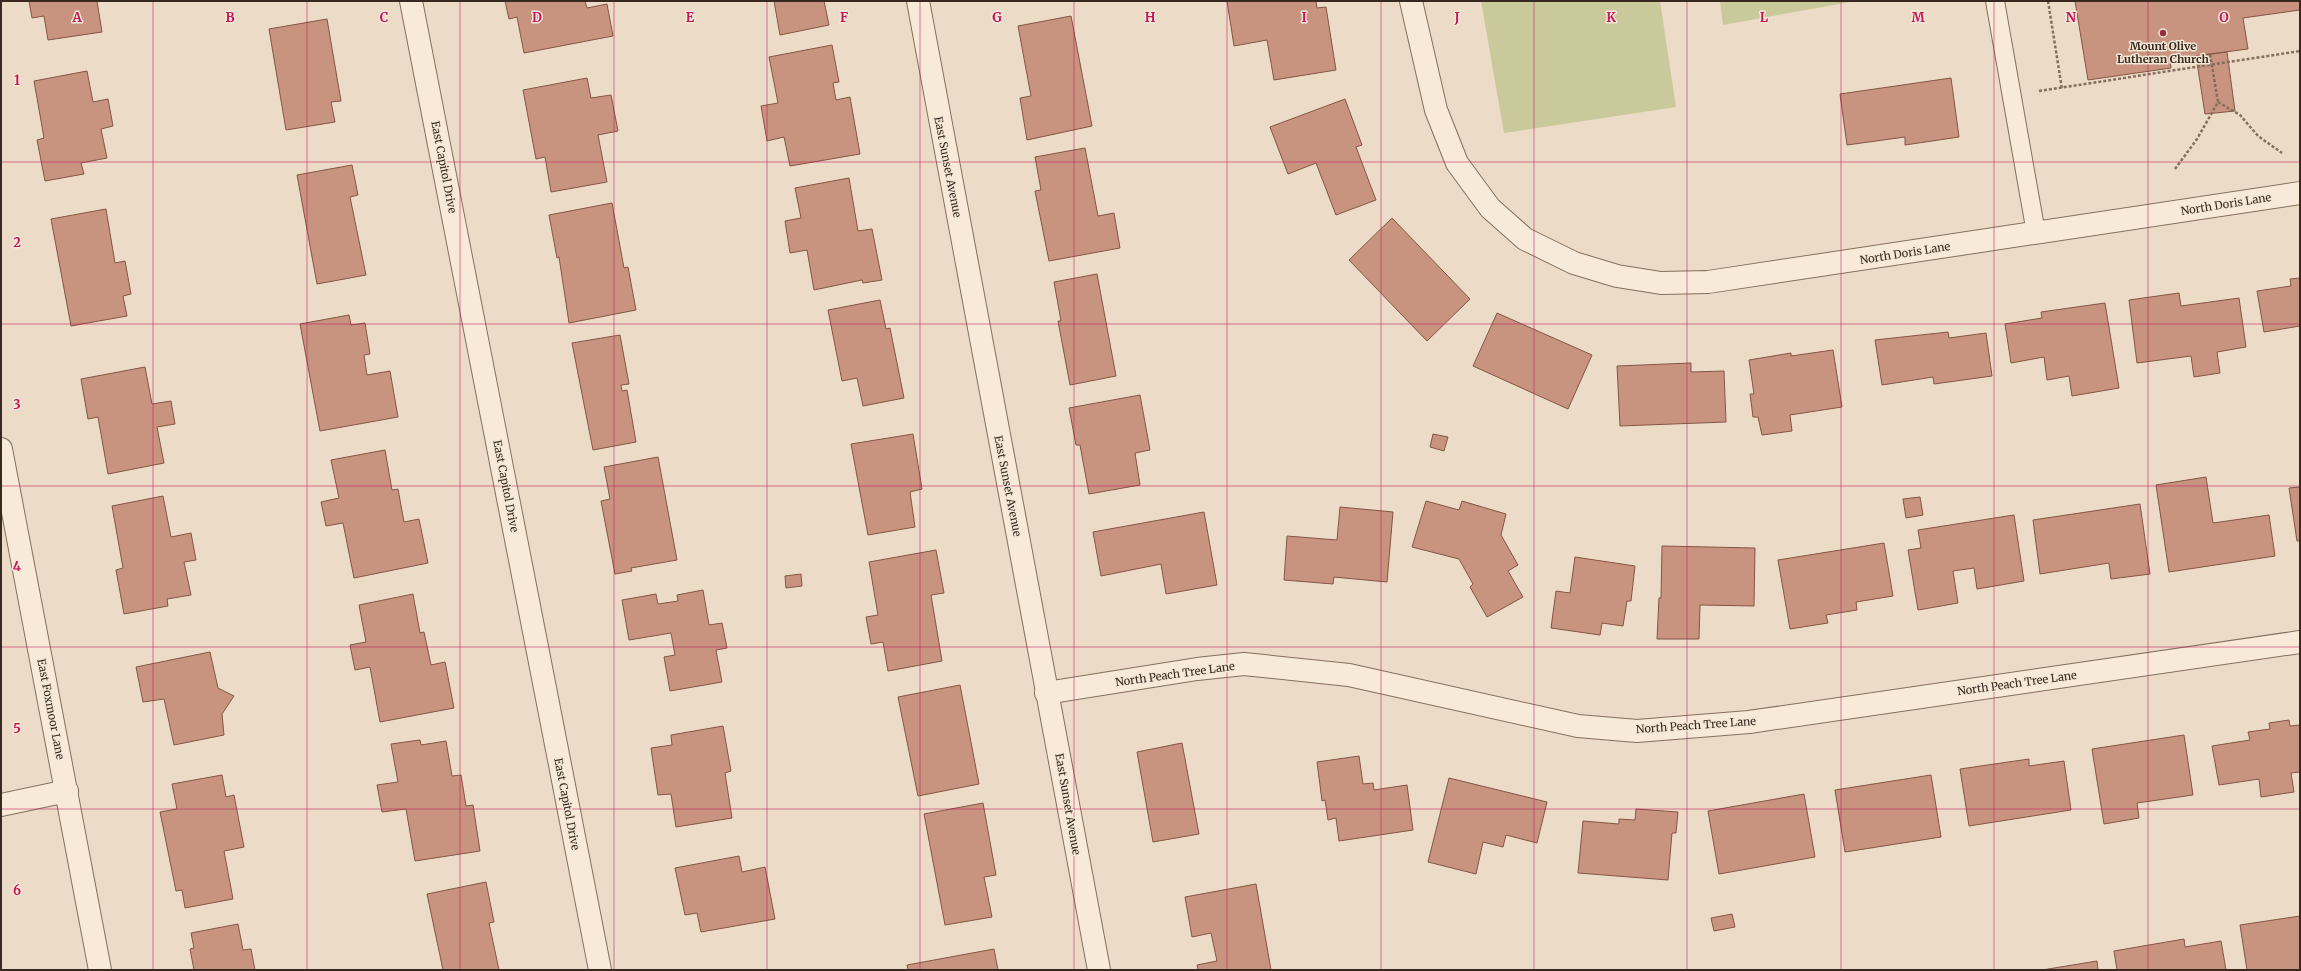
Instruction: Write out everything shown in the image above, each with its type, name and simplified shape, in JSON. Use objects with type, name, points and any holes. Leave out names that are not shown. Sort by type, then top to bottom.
[{"type":"street","name":"East Capitol Drive","points":[[411,1],[600,970]]},
{"type":"street","name":"East Sunset Avenue","points":[[918,1],[1098,970]]},
{"type":"street","name":"North Doris Lane","points":[[1412,1],[1436,110],[1457,163],[1490,208],[1525,240],[1574,263],[1617,276],[1661,283],[1708,282],[2300,193]]},
{"type":"street","name":"East Foxmoor Lane","points":[[1,449],[100,970]]},
{"type":"street","name":"North Peach Tree Lane","points":[[1046,693],[1197,669],[1244,664],[1349,675],[1578,726],[1637,731],[1749,722],[2300,642]]},
{"type":"street","points":[[1,805],[67,791]]},
{"type":"lane","points":[[1996,1],[2036,233]]},
{"type":"path","points":[[2048,1],[2062,89]]},
{"type":"path","points":[[2035,91],[2062,89],[2300,51]]},
{"type":"path","points":[[2175,169],[2197,139],[2218,102],[2210,54]]},
{"type":"path","points":[[2218,102],[2240,116],[2258,136],[2282,153]]},
{"type":"green space","points":[[1481,1],[1660,1],[1676,107],[1504,133]]},
{"type":"green space","points":[[1720,1],[1856,1],[1723,25]]},
{"type":"building","points":[[29,1],[97,1],[102,32],[48,40],[44,16],[32,18]]},
{"type":"building","points":[[505,1],[585,1],[587,8],[607,4],[613,36],[524,53],[517,17],[509,19]]},
{"type":"building","points":[[774,1],[824,1],[829,25],[780,35]]},
{"type":"building","points":[[1227,1],[1316,1],[1317,8],[1326,7],[1336,70],[1274,80],[1267,40],[1234,46]]},
{"type":"building","name":"Mount Olive Lutheran Church","points":[[2075,1],[2300,1],[2300,10],[2243,18],[2248,49],[2170,59],[2171,68],[2088,80]]},
{"type":"building","points":[[1071,16],[1092,126],[1027,140],[1020,98],[1031,96],[1018,26]]},
{"type":"building","points":[[327,19],[341,101],[331,102],[335,122],[286,130],[269,29]]},
{"type":"building","points":[[832,45],[839,82],[833,83],[836,100],[850,97],[860,154],[790,166],[784,137],[767,141],[761,106],[778,103],[769,57]]},
{"type":"building","points":[[2227,52],[2235,111],[2205,114],[2196,56]]},
{"type":"building","points":[[87,71],[93,102],[108,99],[113,126],[101,129],[107,158],[81,163],[84,174],[45,181],[37,140],[44,138],[34,81]]},
{"type":"building","points":[[587,78],[591,98],[611,95],[618,131],[598,135],[607,182],[551,192],[545,157],[536,159],[523,90]]},
{"type":"building","points":[[1951,78],[1959,137],[1905,145],[1905,137],[1847,145],[1840,94]]},
{"type":"building","points":[[1345,99],[1362,145],[1356,147],[1376,200],[1336,215],[1316,163],[1288,174],[1270,127]]},
{"type":"building","points":[[1085,148],[1098,216],[1114,213],[1120,248],[1049,261],[1035,191],[1041,190],[1035,157]]},
{"type":"building","points":[[352,165],[358,195],[350,197],[366,275],[317,284],[297,175]]},
{"type":"building","points":[[849,178],[858,231],[872,229],[882,280],[863,283],[862,280],[814,290],[807,250],[790,253],[785,221],[801,218],[795,188]]},
{"type":"building","points":[[612,203],[624,268],[628,267],[636,310],[569,323],[559,257],[557,258],[549,215]]},
{"type":"building","points":[[106,209],[115,263],[125,261],[131,294],[123,296],[127,316],[71,326],[51,219]]},
{"type":"building","points":[[1392,218],[1470,299],[1427,341],[1349,260]]},
{"type":"building","points":[[1097,274],[1116,376],[1070,385],[1058,321],[1061,321],[1054,282]]},
{"type":"building","points":[[2300,278],[2300,326],[2264,332],[2257,291],[2291,286],[2290,279]]},
{"type":"building","points":[[2179,293],[2181,306],[2239,298],[2246,347],[2217,352],[2220,373],[2194,377],[2191,356],[2137,363],[2129,300]]},
{"type":"building","points":[[880,300],[886,329],[890,328],[904,398],[863,406],[857,378],[842,381],[828,310]]},
{"type":"building","points":[[2105,303],[2119,388],[2072,396],[2069,376],[2047,380],[2044,357],[2011,363],[2005,324],[2042,318],[2041,312]]},
{"type":"building","points":[[1497,313],[1592,355],[1568,409],[1473,366]]},
{"type":"building","points":[[349,315],[351,325],[365,323],[370,354],[364,355],[367,375],[390,371],[398,417],[320,431],[300,324]]},
{"type":"building","points":[[1948,332],[1949,338],[1986,333],[1992,376],[1934,384],[1933,377],[1882,385],[1875,340]]},
{"type":"building","points":[[620,335],[629,384],[621,385],[622,391],[627,390],[636,442],[593,450],[572,343]]},
{"type":"building","points":[[1833,350],[1842,407],[1790,415],[1792,431],[1762,435],[1758,417],[1753,417],[1750,394],[1754,394],[1749,360],[1791,353],[1791,356]]},
{"type":"building","points":[[1691,363],[1691,372],[1724,371],[1726,422],[1620,426],[1617,366]]},
{"type":"building","points":[[145,367],[152,404],[171,401],[175,424],[157,427],[164,463],[108,474],[98,417],[88,419],[81,379]]},
{"type":"building","points":[[1140,395],[1150,450],[1135,453],[1140,485],[1089,494],[1080,445],[1076,445],[1069,408]]},
{"type":"building","points":[[913,434],[922,489],[910,492],[915,527],[868,535],[851,444]]},
{"type":"building","points":[[1433,434],[1448,437],[1444,451],[1430,447]]},
{"type":"building","points":[[385,450],[392,490],[398,489],[404,522],[419,519],[428,563],[354,578],[343,523],[326,526],[321,502],[339,498],[331,460]]},
{"type":"building","points":[[658,457],[677,560],[631,568],[632,571],[615,574],[601,501],[610,499],[604,467]]},
{"type":"building","points":[[2206,477],[2213,523],[2269,515],[2275,556],[2169,572],[2156,485]]},
{"type":"building","points":[[2300,487],[2300,541],[2297,541],[2289,488]]},
{"type":"building","points":[[163,496],[171,537],[191,533],[196,560],[184,562],[191,595],[167,599],[168,606],[124,614],[116,570],[123,568],[112,506]]},
{"type":"building","points":[[1920,497],[1923,515],[1906,518],[1903,499]]},
{"type":"building","points":[[1426,501],[1459,510],[1462,501],[1506,514],[1501,535],[1518,565],[1508,571],[1523,597],[1487,617],[1470,587],[1473,584],[1459,559],[1412,547]]},
{"type":"building","points":[[2140,504],[2150,574],[2111,579],[2109,563],[2040,574],[2033,520]]},
{"type":"building","points":[[1340,507],[1393,512],[1387,582],[1334,577],[1333,584],[1284,580],[1287,536],[1337,540]]},
{"type":"building","points":[[1204,512],[1217,585],[1166,594],[1161,564],[1101,576],[1093,532]]},
{"type":"building","points":[[2014,515],[2024,581],[1977,589],[1974,568],[1953,571],[1958,603],[1918,610],[1908,550],[1921,548],[1918,530]]},
{"type":"building","points":[[1884,543],[1893,596],[1856,602],[1857,610],[1826,615],[1828,623],[1790,629],[1778,560]]},
{"type":"building","points":[[1662,546],[1755,548],[1754,606],[1700,605],[1699,639],[1657,639],[1659,598],[1661,598]]},
{"type":"building","points":[[936,550],[944,593],[931,595],[942,661],[888,671],[883,642],[871,644],[866,617],[878,615],[869,562]]},
{"type":"building","points":[[1575,557],[1635,566],[1631,601],[1627,601],[1623,626],[1602,623],[1600,635],[1551,628],[1556,591],[1570,593]]},
{"type":"building","points":[[801,574],[802,586],[786,588],[785,576]]},
{"type":"building","points":[[703,590],[709,625],[722,623],[727,648],[716,650],[722,682],[670,691],[664,657],[675,655],[671,633],[629,640],[622,600],[656,594],[658,604],[678,601],[677,595]]},
{"type":"building","points":[[413,594],[420,633],[424,632],[431,665],[445,662],[454,708],[380,722],[370,667],[355,670],[350,645],[366,642],[359,605]]},
{"type":"building","points":[[210,652],[218,688],[234,696],[222,714],[224,735],[174,745],[164,699],[143,702],[136,667]]},
{"type":"building","points":[[960,685],[979,784],[918,796],[898,697]]},
{"type":"building","points":[[2289,720],[2290,726],[2300,725],[2300,772],[2291,773],[2294,792],[2261,797],[2259,779],[2219,785],[2212,746],[2250,740],[2248,732],[2270,729],[2269,723]]},
{"type":"building","points":[[723,726],[731,771],[725,773],[732,818],[676,827],[671,794],[658,795],[651,748],[672,745],[671,735]]},
{"type":"building","points":[[2184,735],[2193,795],[2137,803],[2139,818],[2104,824],[2092,749]]},
{"type":"building","points":[[420,740],[421,745],[446,741],[452,776],[461,775],[466,806],[473,805],[480,851],[415,861],[406,809],[382,812],[377,785],[398,782],[391,744]]},
{"type":"building","points":[[1182,743],[1199,834],[1153,842],[1137,752]]},
{"type":"building","points":[[1359,756],[1363,784],[1373,783],[1374,790],[1407,785],[1413,830],[1339,841],[1336,818],[1328,820],[1325,800],[1322,801],[1317,762]]},
{"type":"building","points":[[2029,759],[2029,766],[2064,761],[2071,810],[1969,826],[1960,769]]},
{"type":"building","points":[[222,775],[226,797],[234,795],[244,847],[224,851],[233,899],[185,908],[182,890],[176,891],[160,812],[177,809],[172,784]]},
{"type":"building","points":[[1931,775],[1941,837],[1845,852],[1835,790]]},
{"type":"building","points":[[1449,778],[1547,802],[1537,843],[1506,835],[1503,847],[1483,842],[1476,874],[1428,862]]},
{"type":"building","points":[[1804,794],[1815,857],[1719,874],[1708,811]]},
{"type":"building","points":[[983,803],[996,875],[984,877],[992,917],[945,925],[924,814]]},
{"type":"building","points":[[1636,809],[1678,812],[1676,833],[1672,833],[1668,880],[1578,873],[1583,821],[1619,824],[1619,819],[1635,820]]},
{"type":"building","points":[[739,856],[742,872],[765,867],[775,919],[701,932],[697,913],[685,915],[675,868]]},
{"type":"building","points":[[486,882],[494,922],[489,923],[499,970],[443,970],[427,894]]},
{"type":"building","points":[[1256,884],[1271,970],[1198,970],[1197,965],[1217,961],[1211,933],[1192,937],[1185,897]]},
{"type":"building","points":[[1732,914],[1735,927],[1714,931],[1711,918]]},
{"type":"building","points":[[2300,916],[2300,970],[2247,970],[2240,925]]},
{"type":"building","points":[[238,924],[243,950],[251,949],[255,970],[194,970],[190,949],[194,948],[191,933]]},
{"type":"building","points":[[2184,939],[2185,947],[2221,941],[2226,970],[2117,970],[2114,951]]},
{"type":"building","points":[[994,949],[998,970],[908,970],[907,965]]},
{"type":"building","points":[[2097,961],[2098,970],[2042,970]]},
{"type":"place","name":"Mount Olive Lutheran Church","points":[[2163,33]]}]
